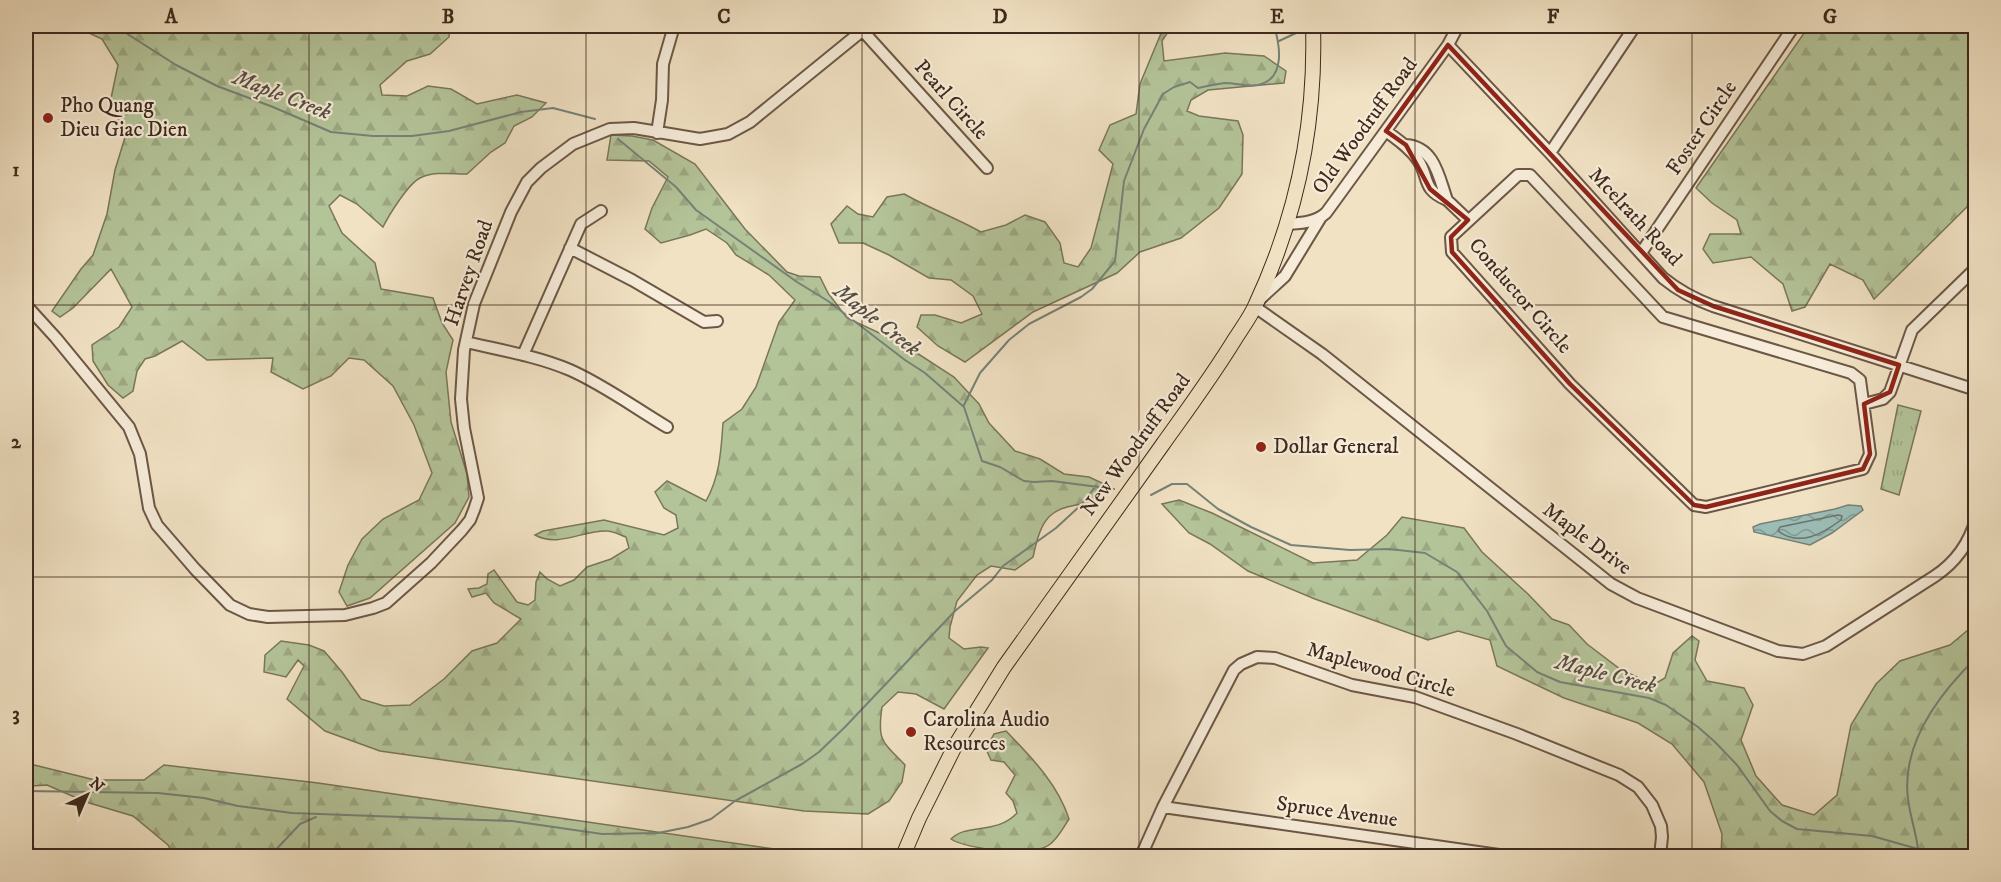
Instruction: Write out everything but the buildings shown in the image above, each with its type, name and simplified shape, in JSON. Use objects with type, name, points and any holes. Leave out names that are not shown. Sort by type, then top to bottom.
[{"type":"main road","name":"New Woodruff Road","points":[[903,856],[955,746],[1004,667],[1200,392],[1256,305],[1287,224],[1304,156],[1313,78],[1313,26]]},
{"type":"street","points":[[657,132],[662,100],[663,64],[674,26]]},
{"type":"street","name":"Old Woodruff Road","points":[[1287,224],[1308,222],[1322,217],[1448,45],[1458,26]]},
{"type":"street","points":[[1550,153],[1635,26]]},
{"type":"street","name":"Foster Circle","points":[[1641,253],[1794,26]]},
{"type":"street","name":"Harvey Road","points":[[26,305],[56,338],[129,428],[140,454],[149,508],[162,532],[230,606],[249,615],[268,617],[345,615],[373,608],[386,603],[437,557],[470,520],[478,498],[462,411],[461,378],[466,342],[474,304],[511,212],[528,182],[557,154],[586,137],[610,129],[622,128],[700,139],[721,136],[741,128],[865,28]]},
{"type":"street","name":"Pearl Circle","points":[[865,28],[987,168]]},
{"type":"street","name":"Mcelrath Road","points":[[1448,45],[1663,278],[1678,290],[1695,300],[1976,390]]},
{"type":"street","points":[[1386,131],[1406,145],[1418,160],[1426,183],[1438,197],[1447,200],[1468,220]]},
{"type":"street","name":"Conductor Circle","points":[[1518,175],[1530,175],[1663,317],[1851,373],[1860,380],[1864,404],[1870,454],[1863,469],[1706,507],[1694,505],[1570,384],[1452,252],[1451,237],[1468,220],[1518,175]]},
{"type":"street","points":[[523,355],[581,224],[601,211]]},
{"type":"street","points":[[1256,305],[1285,276],[1322,217]]},
{"type":"street","points":[[570,248],[632,280],[704,322],[717,321]]},
{"type":"street","points":[[1864,404],[1882,399],[1890,392],[1912,330],[1976,268]]},
{"type":"street","name":"Maple Drive","points":[[1256,305],[1322,354],[1611,584],[1637,598],[1778,651],[1803,654],[1826,646],[1944,570],[1960,553],[1976,519]]},
{"type":"street","points":[[466,342],[523,355],[570,370],[667,427]]},
{"type":"street","name":"Maplewood Circle","points":[[1141,856],[1163,807],[1234,670],[1248,660],[1266,657],[1352,685],[1415,697],[1507,730],[1618,775],[1638,787],[1652,805],[1661,826],[1660,856]]},
{"type":"street","name":"Spruce Avenue","points":[[1163,807],[1506,856]]},
{"type":"highlighted area","points":[[1448,45],[1678,290],[1713,306],[1899,365],[1890,392],[1864,404],[1870,454],[1863,469],[1706,507],[1694,505],[1570,384],[1452,252],[1451,237],[1468,220],[1430,189],[1406,145],[1386,131]]},
{"type":"green space","points":[[74,26],[450,26],[449,37],[430,54],[407,61],[380,85],[382,95],[407,96],[428,86],[451,89],[477,104],[517,95],[546,103],[532,117],[514,126],[505,143],[491,152],[467,174],[431,174],[415,181],[399,200],[383,227],[357,204],[340,195],[329,206],[342,233],[375,263],[381,289],[433,298],[442,323],[453,340],[446,372],[451,422],[467,474],[469,497],[455,523],[370,598],[347,606],[339,592],[348,565],[362,539],[383,519],[419,500],[432,473],[414,425],[393,386],[364,360],[349,358],[331,376],[303,389],[271,372],[273,358],[207,360],[182,341],[145,359],[137,371],[133,391],[123,398],[108,385],[93,361],[92,345],[119,327],[132,307],[111,269],[73,308],[60,317],[52,311],[93,255],[107,214],[115,170],[126,134],[110,103],[118,65],[102,39]]},
{"type":"green space","points":[[1164,26],[1172,26],[1162,41],[1164,61],[1225,53],[1264,56],[1286,71],[1284,83],[1208,90],[1191,100],[1187,111],[1199,116],[1238,121],[1243,135],[1242,174],[1219,208],[1181,238],[1140,252],[1117,273],[1033,312],[965,362],[938,346],[917,327],[921,315],[935,315],[961,323],[982,314],[973,296],[951,280],[929,278],[863,243],[839,243],[831,224],[847,206],[858,214],[873,217],[887,197],[904,194],[981,232],[1006,225],[1025,215],[1045,222],[1060,243],[1064,263],[1078,267],[1091,248],[1113,164],[1099,150],[1110,125],[1136,114],[1140,84]]},
{"type":"green space","points":[[1809,26],[1975,26],[1975,199],[1874,299],[1863,280],[1830,264],[1805,307],[1792,311],[1783,284],[1751,257],[1713,263],[1703,249],[1710,234],[1741,234],[1737,220],[1712,203],[1696,188]]},
{"type":"green space","points":[[611,135],[653,140],[695,164],[745,229],[787,272],[799,276],[820,277],[828,293],[847,318],[903,344],[954,377],[979,404],[989,423],[1015,451],[1040,459],[1064,474],[1089,477],[1104,484],[1103,491],[1092,503],[1066,507],[1050,516],[1040,531],[1033,557],[1015,570],[991,566],[977,575],[957,601],[949,638],[964,649],[988,648],[944,709],[916,694],[898,692],[882,707],[880,727],[883,740],[905,765],[902,782],[889,801],[868,814],[804,811],[380,751],[325,731],[287,699],[304,666],[298,660],[286,677],[264,672],[265,655],[281,641],[309,645],[324,651],[361,699],[384,706],[410,705],[444,679],[472,651],[497,643],[521,619],[494,603],[486,593],[472,597],[468,589],[479,588],[487,584],[488,574],[494,570],[517,602],[528,605],[535,600],[536,582],[540,572],[560,586],[574,580],[587,567],[611,559],[629,548],[626,537],[609,531],[553,540],[535,535],[543,531],[604,520],[664,535],[678,528],[676,515],[664,508],[655,492],[667,481],[706,501],[717,473],[723,423],[742,409],[756,387],[779,322],[795,300],[769,275],[736,255],[727,243],[706,229],[661,243],[645,229],[652,208],[668,177],[649,161],[607,160]]},
{"type":"green space","points":[[1898,405],[1921,411],[1899,495],[1881,489]]},
{"type":"green space","points":[[1179,500],[1212,513],[1313,563],[1357,560],[1387,535],[1402,517],[1464,528],[1482,552],[1552,619],[1569,625],[1587,644],[1620,669],[1653,685],[1665,678],[1673,653],[1692,636],[1699,641],[1695,660],[1707,681],[1744,688],[1753,705],[1741,740],[1756,776],[1782,805],[1814,815],[1837,795],[1851,725],[1876,684],[1900,661],[1950,645],[1975,624],[1975,856],[1721,856],[1722,834],[1704,782],[1672,744],[1638,723],[1564,698],[1497,666],[1490,640],[1458,631],[1428,640],[1315,599],[1248,571],[1210,544],[1189,533],[1162,504]]},
{"type":"green space","points":[[1006,731],[1051,783],[1069,819],[1055,840],[1041,848],[1015,851],[985,849],[951,839],[965,831],[1000,824],[1017,813],[1013,801],[1006,793],[1015,775],[1004,762],[991,760],[986,749],[994,734]]},
{"type":"green space","points":[[26,763],[95,780],[144,780],[164,765],[318,783],[823,856],[174,856],[168,845],[133,816],[86,802],[47,785],[31,786],[28,795],[29,830],[36,856],[26,856]]},
{"type":"water","points":[[1848,505],[1861,506],[1863,510],[1832,533],[1810,545],[1754,532],[1753,527],[1760,524]]},
{"type":"waterway","name":"Maple Creek","points":[[115,26],[176,65],[217,86],[331,132],[373,136],[412,136],[449,131],[521,112],[553,108],[595,119]]},
{"type":"waterway","points":[[964,405],[980,373],[1009,340],[1029,324],[1092,289],[1115,261],[1124,181],[1144,129],[1163,94],[1174,87],[1190,82],[1198,88],[1225,83],[1258,85],[1267,82],[1277,69],[1279,60],[1274,26]]},
{"type":"waterway","points":[[1367,26],[1382,30]]},
{"type":"waterway","points":[[1279,41],[1296,33]]},
{"type":"waterway","name":"Maple Creek","points":[[618,139],[676,187],[696,210],[797,282],[828,301],[925,373],[964,407],[982,461],[1000,467],[1024,481],[1052,481],[1114,489]]},
{"type":"waterway","name":"Maple Creek","points":[[1151,495],[1172,484],[1187,484],[1218,509],[1291,545],[1350,550],[1389,549],[1425,553],[1457,572],[1487,611],[1506,646],[1537,672],[1560,682],[1649,698],[1666,705],[1715,742],[1737,765],[1770,811],[1782,821],[1797,829],[1872,836],[1918,849],[1930,856]]},
{"type":"waterway","points":[[26,791],[158,793],[204,798],[238,806],[292,813],[512,821],[602,834],[658,833],[688,827],[711,819],[735,801],[819,752],[955,611],[992,580],[1003,566],[1056,528],[1081,505],[1096,486]]},
{"type":"waterway","points":[[1918,849],[1908,799],[1907,779],[1910,759],[1936,704],[1976,658]]},
{"type":"waterway","points":[[270,856],[300,824],[316,817]]},
{"type":"place","name":"Pho Quang Dieu Giac Dien","points":[[48,118]]},
{"type":"place","name":"Dollar General","points":[[1261,447]]},
{"type":"place","name":"Carolina Audio Resources","points":[[911,732]]}]
